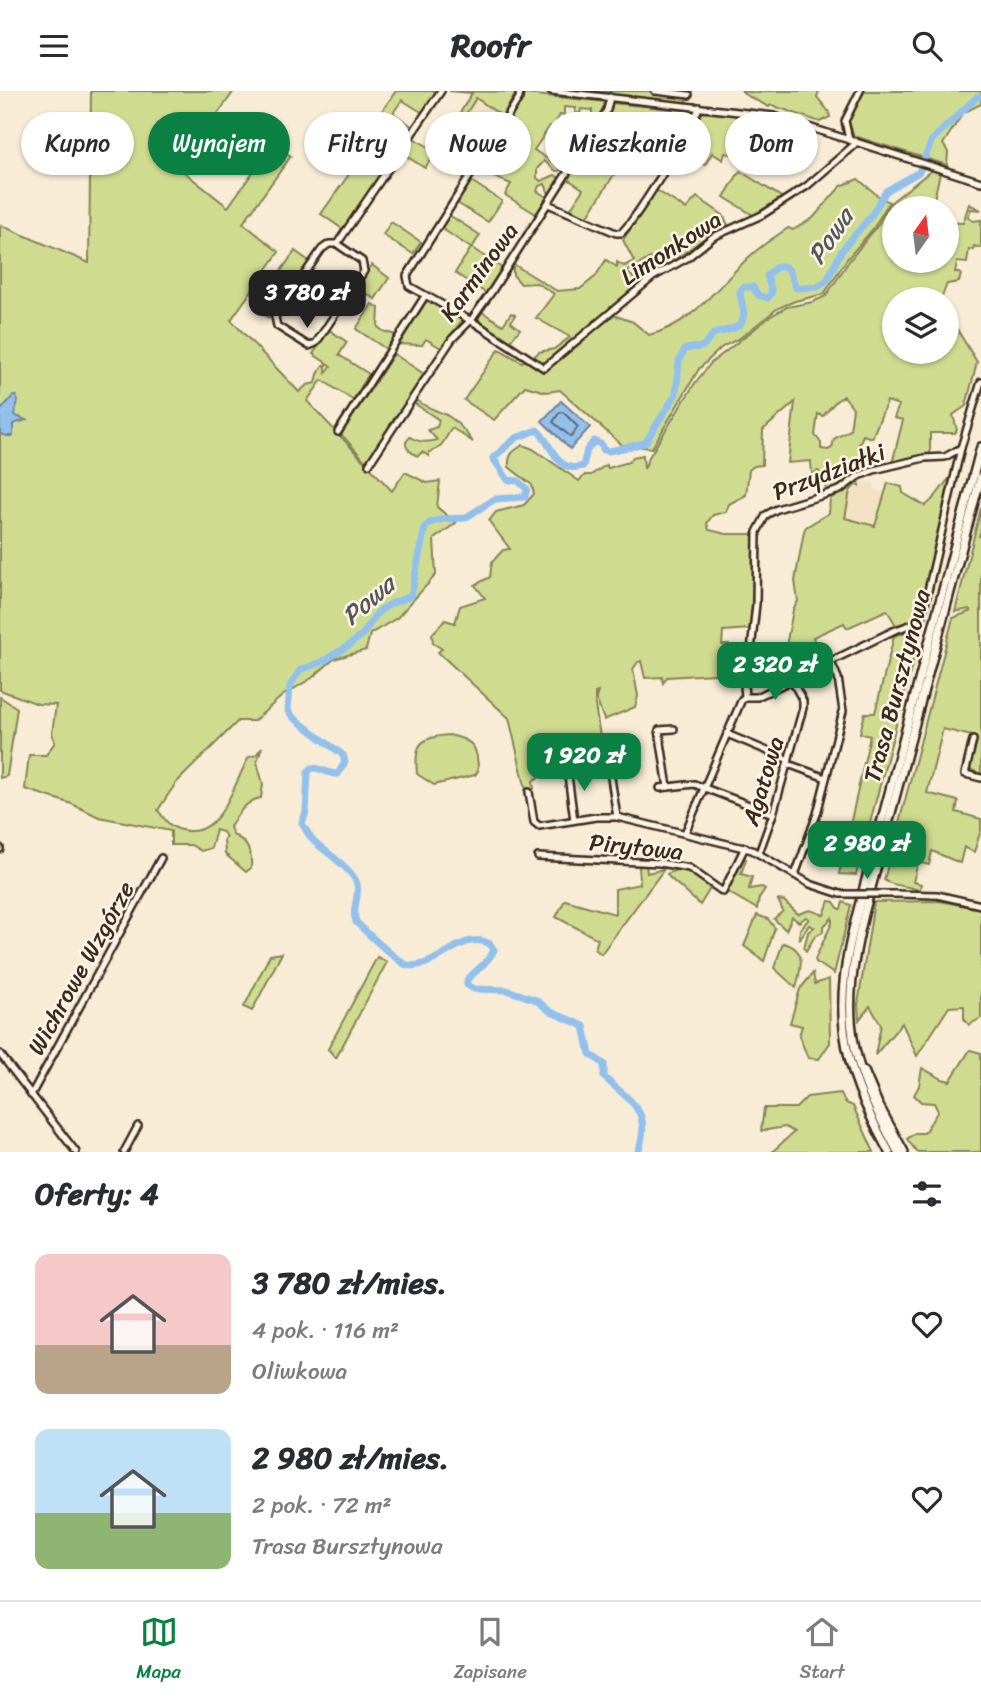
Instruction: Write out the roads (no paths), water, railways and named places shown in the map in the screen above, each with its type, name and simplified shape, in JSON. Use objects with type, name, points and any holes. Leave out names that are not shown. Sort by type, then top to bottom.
[{"type":"main road","name":"Trasa Bursztynowa","points":[[890,1152],[867,1110],[853,1075],[845,1044],[842,1006],[845,963],[981,447]]},
{"type":"main road","name":"Trasa Bursztynowa","points":[[898,1152],[867,1093],[854,1047],[850,991],[857,942],[981,475]]},
{"type":"main road","points":[[854,1047],[904,1152]]},
{"type":"main road","points":[[867,1110],[872,1129],[884,1152]]},
{"type":"main road","points":[[890,1127],[910,1152]]},
{"type":"street","points":[[337,244],[441,91]]},
{"type":"street","points":[[470,321],[409,286],[407,276],[519,98],[520,91]]},
{"type":"street","points":[[551,91],[774,116],[981,182]]},
{"type":"street","points":[[655,91],[690,93],[689,106]]},
{"type":"street","points":[[852,140],[845,121],[860,91]]},
{"type":"street","name":"Karminowa","points":[[369,464],[452,339],[470,321],[492,291],[607,110],[610,97]]},
{"type":"street","points":[[548,204],[621,233],[669,162],[699,107]]},
{"type":"street","name":"Limonkowa","points":[[470,321],[544,368],[653,277],[687,258],[713,237],[762,215],[807,187],[854,145],[852,140]]},
{"type":"street","points":[[329,244],[337,244],[362,261],[363,271],[316,343],[312,346],[306,345],[277,326],[275,317],[322,249],[329,244]]},
{"type":"street","points":[[338,432],[425,296]]},
{"type":"street","points":[[745,697],[757,697],[892,631],[921,621],[961,448],[981,382]]},
{"type":"street","name":"Przydziałki","points":[[685,833],[745,697],[744,685],[750,660],[756,604],[757,532],[766,515],[777,509],[840,490],[857,477],[874,470],[909,461],[945,457],[961,448]]},
{"type":"street","points":[[794,875],[817,814],[843,711],[838,678],[830,660]]},
{"type":"street","name":"Agatowa","points":[[759,853],[803,708],[803,701],[792,679]]},
{"type":"street","points":[[668,787],[659,730],[674,729]]},
{"type":"street","points":[[727,734],[827,778]]},
{"type":"street","points":[[973,740],[965,774],[981,778]]},
{"type":"street","points":[[606,745],[617,817]]},
{"type":"street","points":[[567,768],[574,820]]},
{"type":"street","points":[[660,788],[694,784],[773,814]]},
{"type":"street","points":[[530,792],[536,825],[617,817],[745,847],[817,888],[840,894],[950,897],[981,905]]},
{"type":"street","name":"Pirytowa","points":[[538,857],[660,863],[689,868],[723,892],[745,847]]},
{"type":"street","name":"Wichrowe Wzgórze","points":[[31,1095],[161,858]]},
{"type":"street","points":[[0,1055],[76,1152]]},
{"type":"street","points":[[124,1152],[138,1126]]},
{"type":"water","points":[[16,396],[18,401],[14,415],[26,420],[13,424],[13,436],[7,436],[0,434],[0,411]]},
{"type":"water","points":[[561,401],[590,427],[570,449],[542,421]]},
{"type":"waterway","name":"Powa","points":[[638,1152],[643,1127],[641,1117],[631,1101],[604,1077],[604,1064],[590,1054],[584,1026],[551,1012],[536,1000],[507,990],[474,989],[467,985],[467,980],[492,954],[494,950],[490,944],[469,942],[428,962],[407,965],[356,922],[354,912],[358,889],[354,878],[314,841],[302,823],[306,812],[308,772],[316,768],[338,774],[345,762],[343,755],[288,711],[290,686],[300,670],[322,662],[348,646],[363,634],[377,613],[390,604],[411,596],[425,527],[431,522],[465,518],[495,499],[525,497],[527,489],[518,481],[508,480],[493,458],[516,438],[537,430],[560,461],[566,466],[574,467],[583,466],[587,450],[594,441],[602,445],[603,450],[609,451],[645,443],[676,394],[679,361],[685,349],[702,347],[713,334],[736,327],[743,321],[740,291],[744,287],[753,287],[758,295],[768,298],[772,292],[767,276],[775,268],[783,266],[789,270],[796,288],[818,287],[827,280],[842,250],[871,216],[886,191],[919,172],[932,140],[977,97],[981,97]]}]
